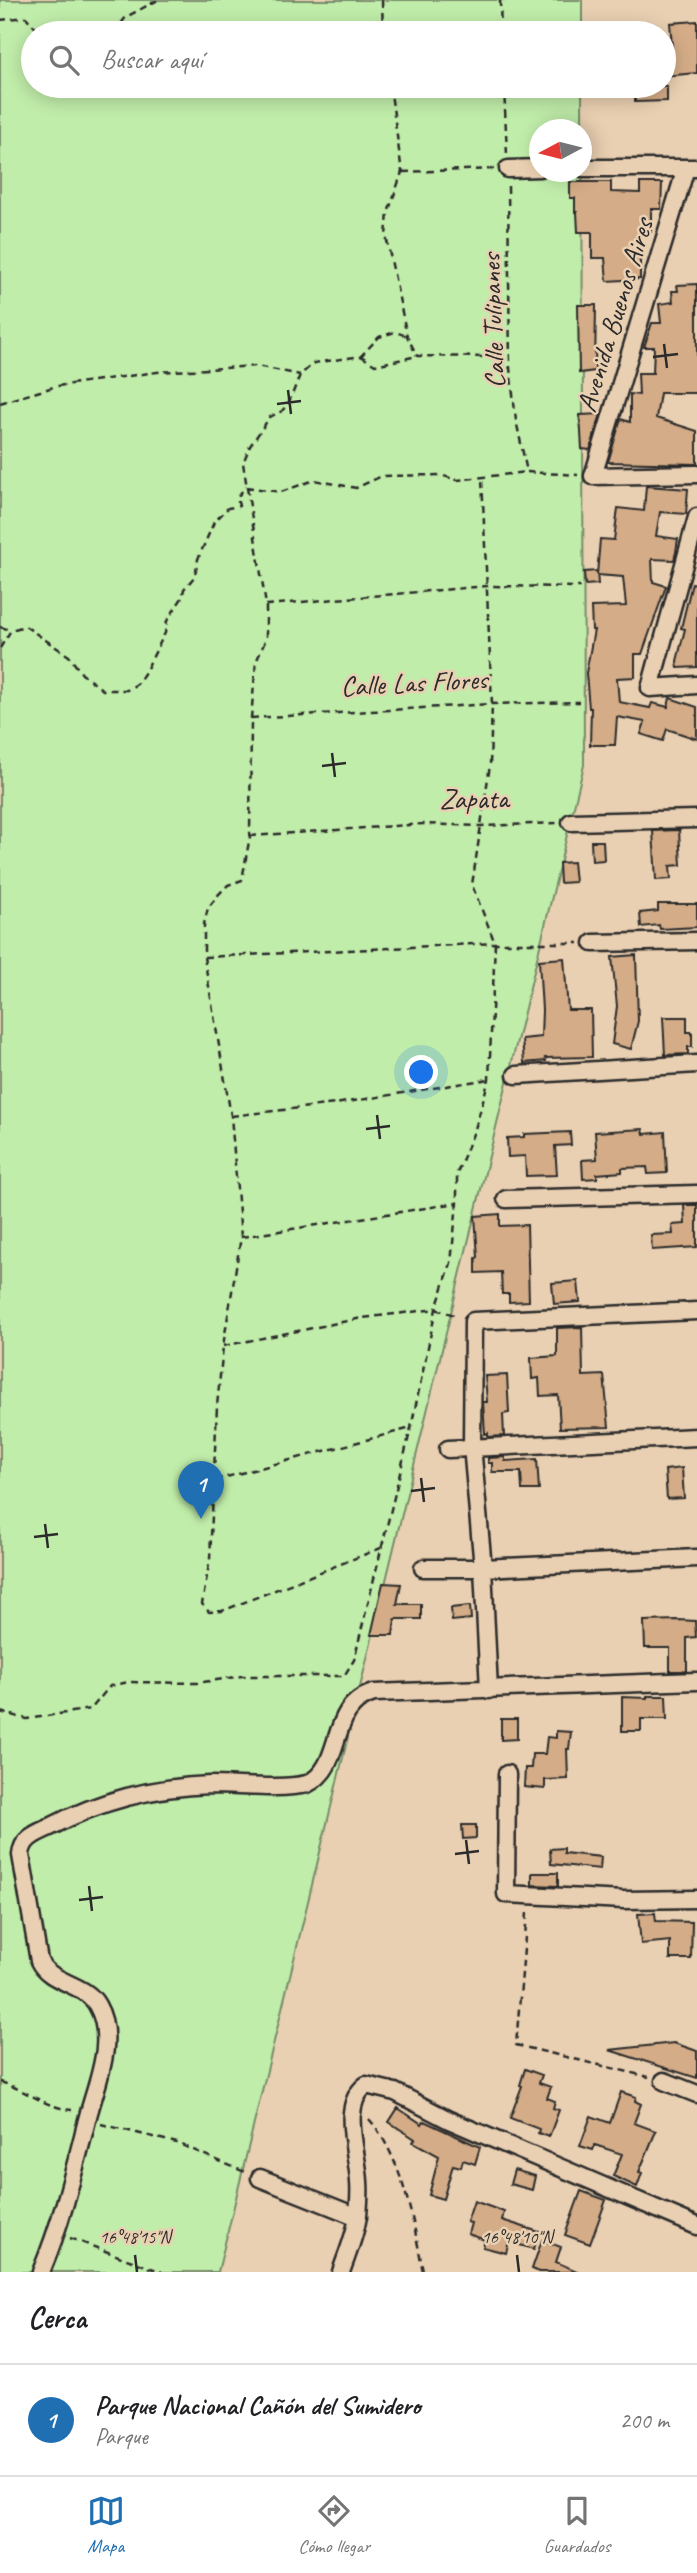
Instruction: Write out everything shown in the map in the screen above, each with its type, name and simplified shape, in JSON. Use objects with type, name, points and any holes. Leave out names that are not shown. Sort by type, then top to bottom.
[{"type":"street","points":[[592,168],[691,168]]},
{"type":"street","name":"Avenida Buenos Aires","points":[[593,477],[691,168]]},
{"type":"street","points":[[508,169],[529,169]]},
{"type":"street","points":[[593,477],[697,474]]},
{"type":"street","points":[[697,517],[650,688],[697,685]]},
{"type":"street","points":[[571,822],[697,819]]},
{"type":"street","points":[[593,943],[697,941]]},
{"type":"street","points":[[516,1075],[697,1064]]},
{"type":"street","points":[[506,1199],[697,1194]]},
{"type":"street","points":[[489,1690],[483,1568],[472,1446],[473,1321],[697,1311]]},
{"type":"street","points":[[449,1449],[697,1437]]},
{"type":"street","points":[[423,1568],[483,1568],[697,1558]]},
{"type":"street","points":[[41,2272],[57,2233],[73,2178],[86,2120],[100,2075],[105,2042],[104,2021],[96,2003],[81,1989],[47,1973],[42,1966],[21,1854],[25,1842],[66,1818],[166,1788],[307,1784],[321,1775],[344,1715],[352,1704],[363,1696],[374,1693],[697,1681]]},
{"type":"street","points":[[507,1774],[506,1894],[624,1900],[697,1899]]},
{"type":"street","points":[[664,2081],[697,2094]]},
{"type":"street","points":[[341,2272],[358,2217],[359,2183],[351,2115],[358,2091],[366,2085],[395,2092],[449,2120],[697,2226]]},
{"type":"street","points":[[260,2178],[358,2217]]},
{"type":"path","points":[[123,21],[158,0]]},
{"type":"path","points":[[382,0],[383,21]]},
{"type":"path","points":[[500,0],[501,21]]},
{"type":"path","points":[[0,20],[26,17],[30,21]]},
{"type":"path","points":[[392,98],[402,172],[387,213],[386,236],[407,336],[416,356]]},
{"type":"path","name":"Calle Tulipanes","points":[[505,98],[510,368],[516,420],[527,471]]},
{"type":"path","points":[[402,172],[508,169]]},
{"type":"path","points":[[381,1548],[222,1611],[209,1612],[202,1604],[210,1559],[217,1406],[223,1346],[241,1237],[231,1116],[204,957],[204,924],[208,908],[228,885],[242,880],[250,836],[251,718],[256,662],[266,639],[265,605],[243,463],[250,446],[270,417],[282,411],[289,402],[300,375],[314,363],[361,356],[379,337],[395,332],[407,336]]},
{"type":"path","points":[[361,356],[375,365],[416,356],[491,357],[510,368]]},
{"type":"path","points":[[0,402],[57,386],[157,372],[257,366],[300,375]]},
{"type":"path","points":[[246,487],[281,492],[314,480],[356,488],[382,476],[440,475],[457,480],[527,471],[593,477]]},
{"type":"path","points":[[0,1712],[27,1719],[91,1709],[110,1686],[128,1682],[197,1683],[242,1676],[344,1676],[354,1660],[411,1428],[436,1309],[452,1263],[457,1173],[475,1129],[489,1079],[495,943],[472,885],[490,765],[492,704],[482,478]]},
{"type":"path","points":[[0,626],[11,630],[25,626],[69,656],[82,674],[103,690],[127,690],[137,684],[145,672],[167,621],[182,598],[184,589],[195,576],[198,559],[214,522],[228,508],[239,506],[237,497],[246,487]]},
{"type":"path","points":[[265,605],[488,586],[580,587]]},
{"type":"path","points":[[0,648],[11,630]]},
{"type":"path","name":"Calle Las Flores","points":[[251,718],[492,704],[579,702]]},
{"type":"path","name":"Zapata","points":[[250,836],[423,824],[481,826],[571,822]]},
{"type":"path","points":[[204,957],[495,943],[593,943]]},
{"type":"path","points":[[231,1116],[334,1104],[489,1079]]},
{"type":"path","points":[[241,1237],[457,1203]]},
{"type":"path","points":[[223,1346],[362,1318],[436,1309],[473,1321]]},
{"type":"path","points":[[215,1480],[411,1428]]},
{"type":"path","points":[[528,1895],[516,2045],[664,2081]]},
{"type":"path","points":[[0,2082],[29,2093],[58,2109],[78,2110],[86,2120],[177,2143],[260,2178]]},
{"type":"path","points":[[355,2104],[382,2134],[401,2177],[423,2272]]},
{"type":"path","points":[[57,2233],[162,2272]]},
{"type":"green space","points":[[0,0],[582,0],[582,21],[21,21],[21,98],[582,98],[582,119],[529,119],[529,182],[582,182],[584,765],[218,2272],[0,2272]]},
{"type":"building","points":[[697,21],[697,73],[676,75],[676,23]]},
{"type":"building","points":[[635,98],[667,98],[667,101],[635,102]]},
{"type":"building","points":[[570,182],[611,182],[611,192],[640,193],[640,183],[662,183],[661,209],[651,209],[651,232],[640,232],[640,279],[607,281],[605,258],[592,258],[592,232],[578,232],[575,198],[570,198]]},
{"type":"building","points":[[697,284],[697,393],[660,393],[656,418],[697,431],[697,464],[608,462],[621,419],[630,422],[630,394],[639,395],[638,373],[653,373],[654,347],[644,347],[652,323],[661,323],[659,304],[673,302],[672,291],[678,291],[677,285]]},
{"type":"building","points":[[578,305],[596,305],[595,371],[579,373]]},
{"type":"building","points":[[601,414],[590,450],[582,449],[580,415]]},
{"type":"building","points":[[646,486],[688,489],[686,514],[660,512],[656,536],[678,539],[676,552],[674,560],[652,559],[653,582],[666,586],[642,654],[635,654],[635,677],[617,678],[619,702],[650,708],[652,703],[668,707],[670,698],[697,707],[697,739],[667,729],[663,741],[641,734],[645,722],[617,717],[615,745],[590,745],[591,708],[586,673],[594,630],[591,607],[626,606],[623,577],[597,575],[600,539],[614,540],[618,508],[644,511]]},
{"type":"building","points":[[597,571],[598,584],[585,585],[584,572]]},
{"type":"building","points":[[692,583],[697,584],[697,667],[678,668],[677,661],[685,629],[681,628]]},
{"type":"building","points":[[679,830],[681,865],[670,866],[671,879],[656,880],[653,831]]},
{"type":"building","points":[[591,841],[603,841],[604,860],[592,861]]},
{"type":"building","points":[[573,862],[575,882],[560,883],[559,863]]},
{"type":"building","points":[[658,904],[697,904],[697,927],[641,927],[640,913],[658,911]]},
{"type":"building","points":[[636,955],[638,1021],[631,1049],[612,1044],[617,1006],[612,957]]},
{"type":"building","points":[[564,958],[568,1010],[591,1010],[592,1057],[545,1058],[546,1061],[524,1063],[522,1039],[541,1037],[539,960]]},
{"type":"building","points":[[663,1017],[687,1017],[687,1032],[692,1032],[692,1047],[688,1047],[688,1054],[665,1055]]},
{"type":"building","points":[[643,1129],[644,1134],[665,1132],[667,1173],[648,1174],[647,1167],[622,1168],[622,1172],[597,1174],[597,1178],[583,1179],[582,1160],[597,1159],[595,1132]]},
{"type":"building","points":[[570,1132],[571,1145],[555,1146],[557,1175],[526,1176],[525,1156],[508,1157],[507,1138],[524,1137],[524,1134]]},
{"type":"building","points":[[684,1205],[697,1205],[697,1247],[652,1250],[651,1235],[673,1234],[672,1225],[685,1224]]},
{"type":"building","points":[[500,1214],[500,1226],[527,1225],[529,1301],[509,1302],[509,1294],[502,1294],[501,1272],[476,1273],[478,1257],[475,1216]]},
{"type":"building","points":[[578,1281],[580,1302],[554,1304],[552,1283]]},
{"type":"building","points":[[582,1327],[583,1376],[604,1375],[609,1427],[560,1428],[558,1395],[540,1396],[539,1378],[532,1379],[531,1358],[557,1356],[557,1328]]},
{"type":"building","points":[[507,1375],[509,1413],[503,1414],[504,1436],[488,1437],[488,1433],[485,1434],[483,1402],[487,1402],[485,1376]]},
{"type":"building","points":[[505,1457],[505,1461],[537,1459],[539,1490],[522,1490],[521,1472],[492,1472],[492,1463],[488,1463],[488,1458]]},
{"type":"building","points":[[682,1468],[684,1498],[667,1499],[665,1470]]},
{"type":"building","points":[[383,1583],[401,1584],[397,1604],[421,1604],[421,1619],[395,1619],[393,1635],[371,1635]]},
{"type":"building","points":[[470,1606],[471,1619],[452,1621],[451,1608]]},
{"type":"building","points":[[644,1621],[695,1621],[696,1637],[687,1638],[687,1671],[670,1671],[670,1648],[645,1648]]},
{"type":"building","points":[[666,1696],[667,1719],[641,1719],[641,1731],[622,1731],[622,1697]]},
{"type":"building","points":[[501,1719],[517,1719],[517,1739],[501,1740]]},
{"type":"building","points":[[556,1731],[571,1732],[567,1749],[568,1779],[545,1780],[545,1789],[524,1787],[525,1768],[531,1768],[532,1754],[545,1754],[547,1737],[556,1738]]},
{"type":"building","points":[[462,1825],[476,1825],[476,1838],[463,1839]]},
{"type":"building","points":[[564,1848],[564,1853],[601,1857],[600,1869],[551,1864],[550,1849]]},
{"type":"building","points":[[532,1873],[558,1873],[558,1886],[532,1885]]},
{"type":"building","points":[[655,1913],[656,1921],[692,1922],[691,1959],[670,1959],[670,1941],[641,1944],[638,1914]]},
{"type":"building","points":[[674,2043],[697,2051],[697,2078],[609,2050]]},
{"type":"building","points":[[525,2069],[542,2075],[539,2083],[551,2087],[547,2098],[555,2101],[553,2108],[559,2110],[549,2137],[538,2133],[539,2129],[510,2118],[522,2086],[520,2085]]},
{"type":"building","points":[[621,2092],[636,2097],[635,2101],[641,2104],[634,2123],[656,2131],[639,2172],[642,2173],[637,2187],[613,2176],[622,2154],[595,2145],[593,2150],[580,2146],[591,2116],[610,2123]]},
{"type":"building","points":[[398,2108],[422,2124],[424,2121],[480,2147],[475,2164],[463,2160],[461,2167],[453,2165],[443,2199],[429,2195],[439,2156],[413,2142],[415,2139],[389,2122]]},
{"type":"building","points":[[514,2170],[535,2176],[532,2190],[510,2184]]},
{"type":"building","points":[[581,2191],[606,2200],[590,2244],[565,2235]]},
{"type":"building","points":[[474,2201],[504,2212],[502,2220],[539,2232],[534,2249],[509,2242],[506,2253],[483,2247],[485,2240],[468,2234],[471,2223],[467,2222]]},
{"type":"building","points":[[542,2240],[561,2247],[556,2262],[579,2272],[539,2272],[532,2269]]},
{"type":"place","name":"Parque Nacional Cañón del Sumidero","points":[[201,1519]]}]
